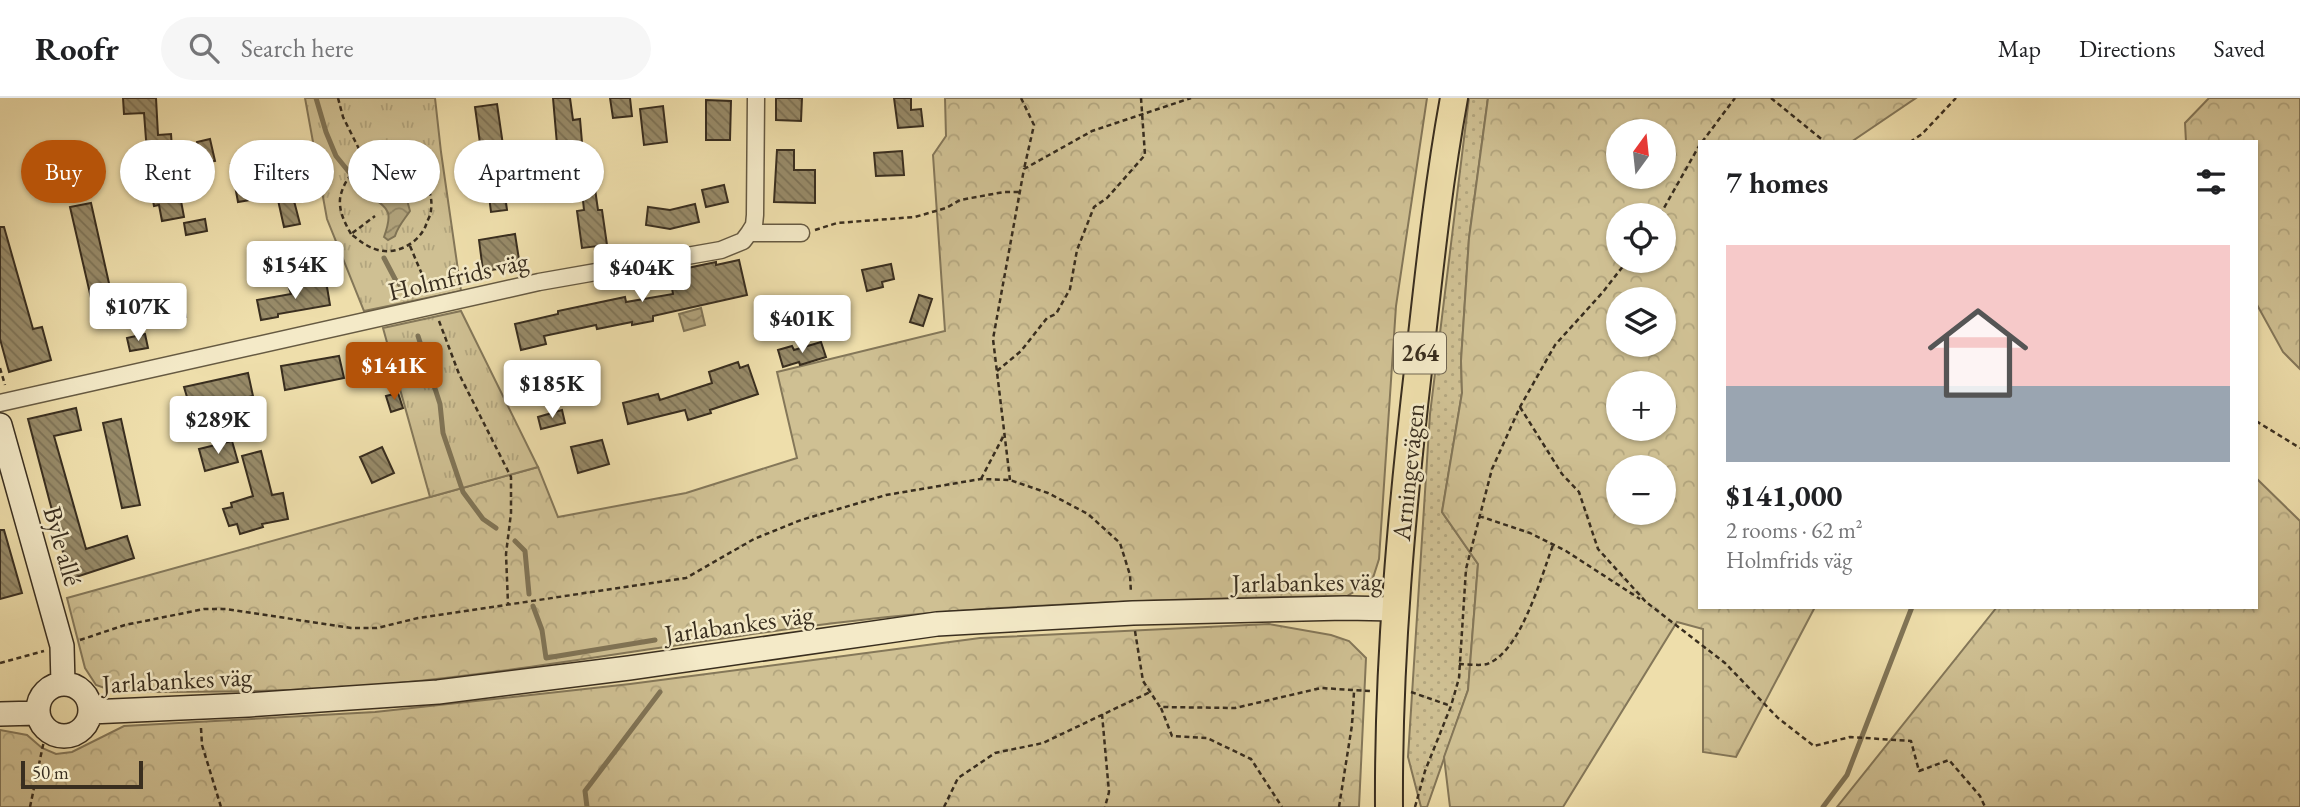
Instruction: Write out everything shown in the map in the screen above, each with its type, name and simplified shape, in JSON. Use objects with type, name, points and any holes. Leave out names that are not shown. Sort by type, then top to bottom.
[{"type":"main road","name":"Arningevägen","points":[[1388,807],[1388,741],[1405,484],[1441,168],[1454,98]]},
{"type":"main road","name":"Byle allé","points":[[0,425],[62,646],[62,684]]},
{"type":"main road","name":"Jarlabankes väg","points":[[90,712],[438,692],[937,624],[1133,613],[1345,608],[1396,610]]},
{"type":"main road","points":[[0,714],[42,721],[54,734],[72,735],[86,724],[90,712],[86,695],[79,689],[62,684],[46,691],[41,699],[42,721]]},
{"type":"street","points":[[749,233],[754,225],[755,215],[756,98]]},
{"type":"street","points":[[749,233],[801,233]]},
{"type":"street","name":"Holmfrids väg","points":[[0,403],[539,282],[721,250],[743,241],[749,233]]},
{"type":"path","points":[[338,98],[343,117],[354,140]]},
{"type":"path","points":[[1010,480],[993,339],[1034,125],[1021,98]]},
{"type":"path","points":[[997,371],[1021,351],[1046,318],[1056,314],[1070,289],[1077,250],[1094,207],[1107,198],[1145,155],[1141,98]]},
{"type":"path","points":[[1024,169],[1091,131],[1191,98]]},
{"type":"path","points":[[1704,140],[1735,98]]},
{"type":"path","points":[[1771,98],[1823,140]]},
{"type":"path","points":[[1913,140],[1956,98]]},
{"type":"path","points":[[1667,203],[1698,148]]},
{"type":"path","points":[[348,180],[340,200],[343,220],[351,234],[365,245],[382,251],[410,246],[424,230],[431,210],[430,203]]},
{"type":"path","points":[[801,233],[837,223],[915,217],[946,208],[960,200],[1004,192],[1020,192]]},
{"type":"path","points":[[351,234],[375,216]]},
{"type":"path","points":[[410,246],[459,374],[511,477],[511,513],[506,554],[508,604]]},
{"type":"path","points":[[1415,807],[1425,771],[1451,706],[1459,678],[1466,569],[1492,469],[1520,407],[1555,345],[1618,273]]},
{"type":"path","points":[[1520,407],[1562,474],[1579,492],[1598,549],[1646,602]]},
{"type":"path","points":[[2258,422],[2300,448]]},
{"type":"path","points":[[981,479],[1004,434]]},
{"type":"path","points":[[0,663],[125,625],[204,609],[226,609],[351,628],[377,628],[418,618],[686,578],[754,539],[801,520],[886,495],[981,479],[1010,480],[1048,493],[1088,514],[1120,543],[1130,575],[1143,681],[1160,707],[1172,736],[1207,738],[1251,759],[1282,807]]},
{"type":"path","points":[[1479,516],[1553,545],[1646,602],[1725,663],[1778,718],[1814,746],[1850,737],[1911,741],[1919,771],[1949,760],[1980,796],[1985,807]]},
{"type":"path","points":[[1460,664],[1486,664],[1508,649],[1526,616],[1553,545]]},
{"type":"path","points":[[1160,707],[1235,708],[1321,688],[1371,691]]},
{"type":"path","points":[[1339,806],[1352,724],[1354,691]]},
{"type":"path","points":[[944,807],[958,778],[995,753],[1043,743],[1150,692]]},
{"type":"path","points":[[1410,692],[1451,706]]},
{"type":"path","points":[[200,707],[202,745],[221,807]]},
{"type":"path","points":[[1102,714],[1109,792],[1105,807]]},
{"type":"path","points":[[30,807],[42,721]]},
{"type":"green space","points":[[305,98],[435,98],[440,140],[348,140],[348,203],[440,203],[440,143],[461,291],[364,311],[327,219],[324,203],[334,203],[334,140],[313,140]]},
{"type":"green space","points":[[945,98],[1427,98],[1396,306],[1379,559],[1372,581],[1347,596],[1186,599],[919,614],[455,677],[355,687],[116,692],[96,685],[85,668],[67,598],[538,467],[558,517],[686,493],[797,458],[777,372],[945,331],[933,155],[946,136]]},
{"type":"green space","points":[[1469,98],[1488,98],[1469,238],[1461,361],[1462,393],[1442,512],[1478,564],[1468,690],[1427,807],[1421,807],[1408,757],[1430,414]]},
{"type":"green space","points":[[1488,98],[1916,98],[1854,140],[1698,140],[1698,609],[1814,609],[1736,757],[1703,752],[1703,629],[1677,622],[1563,807],[1450,807],[1444,757],[1468,690],[1478,564],[1442,512],[1462,393],[1461,361],[1469,238]]},
{"type":"green space","points":[[2209,98],[2300,98],[2300,369],[2283,352],[2258,307],[2258,140],[2186,140],[2185,123]]},
{"type":"green space","points":[[461,311],[538,467],[430,497],[383,328]]},
{"type":"green space","points":[[2258,480],[2300,521],[2300,807],[1837,807],[1995,609],[2258,609]]},
{"type":"green space","points":[[1269,624],[1331,635],[1349,641],[1366,658],[1359,807],[0,807],[0,730],[27,735],[42,748],[56,754],[72,752],[124,726],[375,712],[630,684],[980,638]]},
{"type":"water","points":[[380,203],[408,203],[410,211],[395,236],[388,240],[384,237],[389,215]]},
{"type":"water","points":[[701,308],[705,325],[684,331],[679,314]]},
{"type":"building","points":[[123,98],[156,98],[158,135],[171,134],[171,140],[146,140],[144,113],[124,114]]},
{"type":"building","points":[[553,98],[570,98],[573,120],[580,119],[582,140],[557,140]]},
{"type":"building","points":[[610,98],[630,98],[632,116],[613,118]]},
{"type":"building","points":[[776,98],[802,98],[801,121],[776,120]]},
{"type":"building","points":[[894,98],[911,98],[911,110],[921,109],[923,126],[898,128]]},
{"type":"building","points":[[706,100],[731,101],[730,140],[706,140]]},
{"type":"building","points":[[497,104],[502,140],[480,140],[475,107]]},
{"type":"building","points":[[663,106],[667,142],[644,145],[640,109]]},
{"type":"building","points":[[777,150],[794,150],[794,170],[815,170],[815,203],[774,202]]},
{"type":"building","points":[[902,151],[904,175],[876,176],[874,153]]},
{"type":"building","points":[[724,185],[728,202],[706,207],[702,190]]},
{"type":"building","points":[[91,203],[117,319],[97,324],[70,207]]},
{"type":"building","points":[[153,203],[181,203],[184,217],[162,221],[159,205],[154,206]]},
{"type":"building","points":[[279,203],[295,203],[300,224],[284,227]]},
{"type":"building","points":[[490,203],[506,203],[507,210],[491,212]]},
{"type":"building","points":[[583,203],[597,203],[598,210],[602,210],[607,245],[582,248],[577,211],[584,210]]},
{"type":"building","points":[[695,204],[699,222],[670,229],[646,225],[648,207],[670,210]]},
{"type":"building","points":[[205,219],[207,231],[186,235],[184,223]]},
{"type":"building","points":[[0,227],[4,227],[33,329],[42,327],[51,360],[9,372],[0,339]]},
{"type":"building","points":[[515,234],[520,266],[483,271],[479,240]]},
{"type":"building","points":[[739,260],[747,295],[653,316],[653,321],[597,329],[596,325],[544,336],[546,344],[521,350],[515,324],[558,314],[558,311],[625,297],[626,302],[673,294],[671,282],[683,269]]},
{"type":"building","points":[[891,264],[894,279],[882,282],[883,287],[867,291],[862,270]]},
{"type":"building","points":[[326,281],[330,305],[278,314],[278,317],[261,320],[257,300],[291,294],[289,288]]},
{"type":"building","points":[[176,295],[177,304],[183,303],[186,317],[158,326],[154,310],[163,309],[161,298]]},
{"type":"building","points":[[919,295],[932,299],[923,326],[910,322]]},
{"type":"building","points":[[816,296],[819,319],[781,324],[778,301]]},
{"type":"building","points":[[145,334],[148,348],[130,351],[127,338]]},
{"type":"building","points":[[821,342],[826,357],[783,367],[778,350],[792,346],[794,350]]},
{"type":"building","points":[[339,356],[344,378],[285,390],[281,366]]},
{"type":"building","points":[[738,362],[740,368],[748,365],[758,394],[688,420],[685,410],[628,424],[623,403],[658,394],[660,400],[712,383],[709,372]]},
{"type":"building","points":[[248,373],[253,396],[181,412],[179,399],[187,397],[184,387]]},
{"type":"building","points":[[398,393],[403,408],[391,412],[386,396]]},
{"type":"building","points":[[76,408],[81,430],[54,436],[86,549],[127,536],[134,558],[70,579],[28,419]]},
{"type":"building","points":[[562,410],[565,423],[541,429],[538,417]]},
{"type":"building","points":[[121,419],[140,505],[122,508],[103,423]]},
{"type":"building","points":[[602,440],[609,464],[578,473],[571,447]]},
{"type":"building","points":[[232,441],[238,462],[205,471],[199,449]]},
{"type":"building","points":[[382,447],[394,473],[372,483],[360,457]]},
{"type":"building","points":[[261,451],[272,495],[283,493],[288,519],[262,524],[263,527],[240,534],[237,524],[229,526],[223,509],[232,507],[231,503],[253,496],[242,456]]},
{"type":"building","points":[[0,530],[4,530],[22,593],[0,599]]},
{"type":"waterway","points":[[316,98],[336,156],[348,171]]},
{"type":"waterway","points":[[384,258],[407,294]]},
{"type":"waterway","points":[[418,336],[440,404],[443,433],[463,492],[483,519],[496,528]]},
{"type":"waterway","points":[[515,541],[525,551],[529,594]]},
{"type":"waterway","points":[[533,606],[542,630],[546,658],[655,640]]},
{"type":"waterway","points":[[1823,807],[1847,775],[1911,609]]},
{"type":"waterway","points":[[587,807],[585,791],[660,692]]}]
